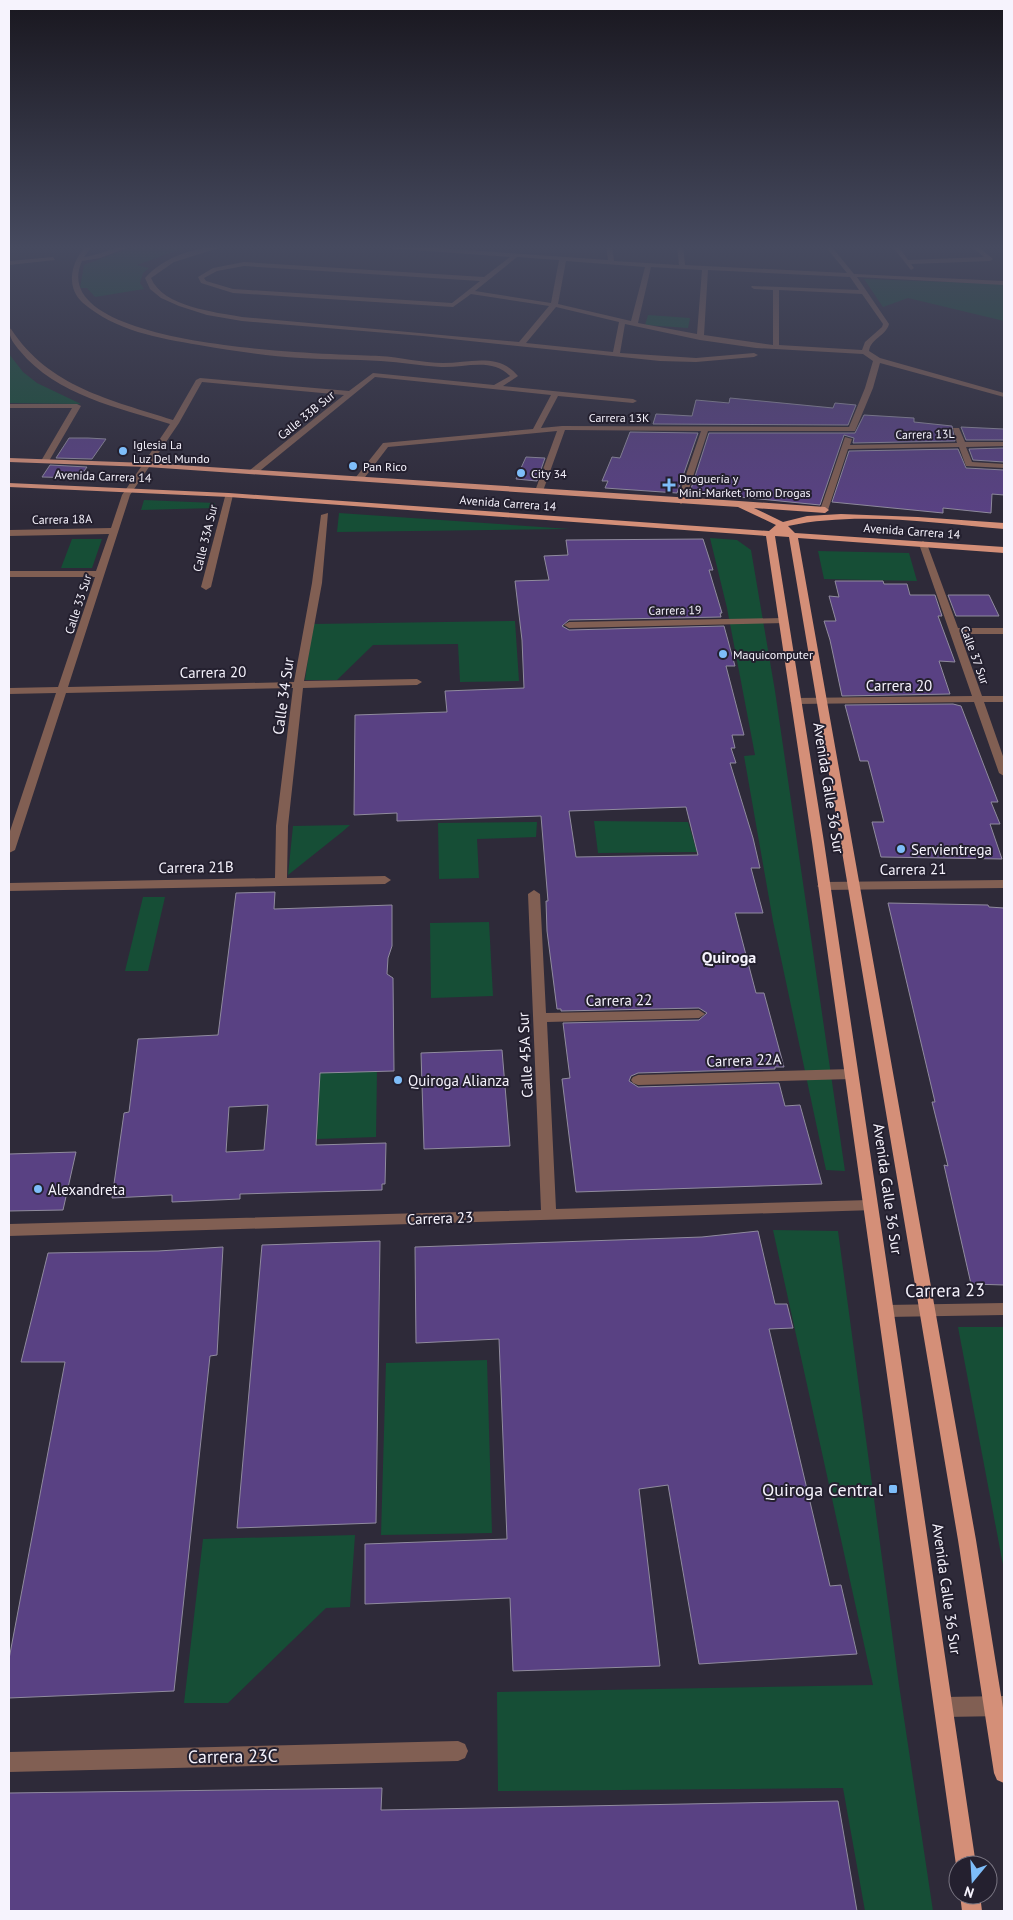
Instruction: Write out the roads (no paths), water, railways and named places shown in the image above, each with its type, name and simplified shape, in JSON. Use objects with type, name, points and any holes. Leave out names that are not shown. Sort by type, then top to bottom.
[{"type":"main road","name":"Avenida Carrera 14","points":[[9,460],[147,465],[739,504],[1004,525]]},
{"type":"main road","name":"Avenida Carrera 14","points":[[9,485],[229,495],[1004,550]]},
{"type":"main road","points":[[739,504],[781,524],[793,535]]},
{"type":"main road","points":[[770,534],[772,530],[781,524],[804,518],[851,516],[1004,525]]},
{"type":"main road","name":"Avenida Calle 36 Sur","points":[[770,534],[818,842],[965,1855]]},
{"type":"main road","name":"Avenida Calle 36 Sur","points":[[793,535],[967,1540],[999,1706],[1004,1773]]},
{"type":"street","points":[[14,336],[38,366],[64,381],[87,393],[175,423]]},
{"type":"street","points":[[164,336],[222,347],[299,356],[391,359],[442,365],[495,364],[511,371],[514,376],[494,387]]},
{"type":"street","points":[[427,336],[660,359],[696,360],[754,355]]},
{"type":"street","points":[[520,344],[527,336]]},
{"type":"street","points":[[616,355],[620,336]]},
{"type":"street","points":[[689,336],[776,347],[865,352],[877,360],[1004,394]]},
{"type":"street","points":[[776,336],[776,347]]},
{"type":"street","points":[[865,352],[867,343],[875,336]]},
{"type":"street","name":"Carrera 13K","points":[[360,479],[386,444],[535,432],[562,428],[852,429],[869,388],[877,360]]},
{"type":"street","name":"Calle 33B Sur","points":[[252,472],[373,375],[494,387]]},
{"type":"street","name":"Calle 33 Sur","points":[[9,850],[102,574],[126,495],[175,423],[200,380],[351,393]]},
{"type":"street","points":[[494,387],[633,400]]},
{"type":"street","points":[[535,432],[556,393]]},
{"type":"street","points":[[9,406],[77,406],[45,461]]},
{"type":"street","points":[[539,492],[562,428]]},
{"type":"street","points":[[682,501],[705,429]]},
{"type":"street","points":[[824,510],[848,438],[825,429]]},
{"type":"street","points":[[956,430],[969,464],[1004,466]]},
{"type":"street","name":"Carrera 13L","points":[[845,447],[1004,444]]},
{"type":"street","name":"Calle 33A Sur","points":[[206,587],[229,495]]},
{"type":"street","name":"Calle 34 Sur","points":[[281,882],[282,826],[298,685],[317,583],[325,515]]},
{"type":"street","name":"Carrera 18A","points":[[9,533],[115,531]]},
{"type":"street","name":"Calle 37 Sur","points":[[923,544],[1004,773]]},
{"type":"street","points":[[9,574],[102,574]]},
{"type":"street","name":"Carrera 19","points":[[569,625],[783,620]]},
{"type":"street","points":[[953,631],[1004,631]]},
{"type":"street","name":"Carrera 20","points":[[9,691],[417,682]]},
{"type":"street","name":"Carrera 20","points":[[795,701],[1004,699]]},
{"type":"street","name":"Carrera 21B","points":[[9,887],[384,880]]},
{"type":"street","name":"Carrera 21","points":[[823,886],[1004,884]]},
{"type":"street","name":"Calle 45A Sur","points":[[534,894],[549,1215]]},
{"type":"street","name":"Carrera 22","points":[[540,1018],[699,1014]]},
{"type":"street","name":"Carrera 22A","points":[[638,1080],[851,1074]]},
{"type":"street","name":"Carrera 23","points":[[9,1230],[870,1206]]},
{"type":"street","name":"Carrera 23","points":[[886,1311],[1004,1309]]},
{"type":"street","points":[[944,1707],[999,1706]]},
{"type":"street","name":"Carrera 23C","points":[[9,1762],[458,1751]]},
{"type":"place","name":"Iglesia La Luz Del Mundo","points":[[123,451]]},
{"type":"place","name":"Pan Rico","points":[[353,466]]},
{"type":"place","name":"City 34","points":[[521,473]]},
{"type":"place","name":"Droguería y Mini-Market Tomo Drogas","points":[[669,485]]},
{"type":"place","name":"Maquicomputer","points":[[723,654]]},
{"type":"place","name":"Servientrega","points":[[901,849]]},
{"type":"place","name":"Quiroga Alianza","points":[[398,1080]]},
{"type":"place","name":"Alexandreta","points":[[38,1189]]},
{"type":"place","name":"Quiroga Central","points":[[893,1489]]},
{"type":"district","name":"Quiroga","points":[[729,957]]}]
